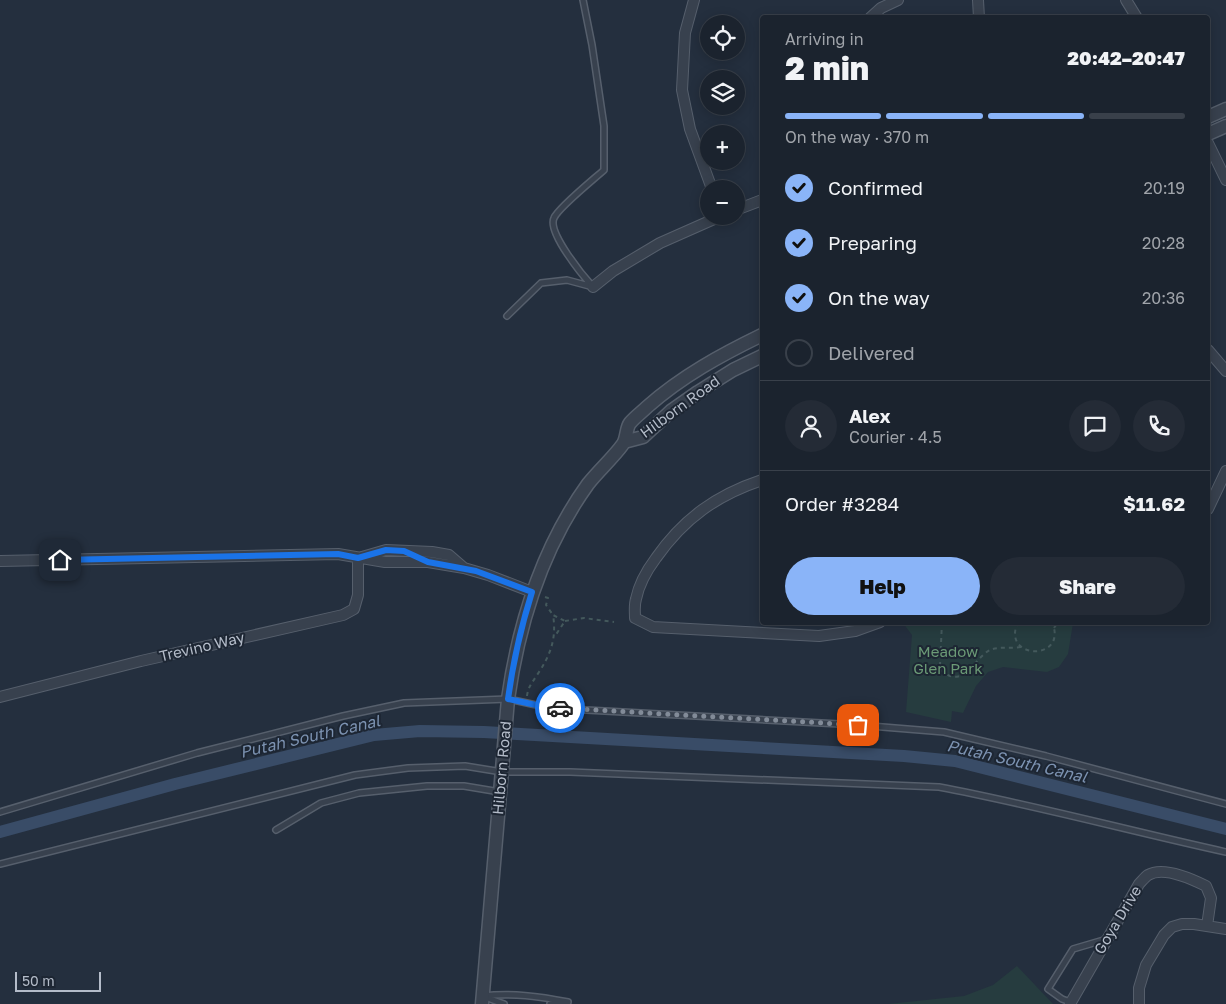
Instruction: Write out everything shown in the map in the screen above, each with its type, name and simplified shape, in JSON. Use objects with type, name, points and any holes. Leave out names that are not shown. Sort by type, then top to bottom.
[{"type":"street","points":[[694,0],[685,33],[682,90],[690,129],[709,180]]},
{"type":"street","points":[[874,15],[882,8],[898,0]]},
{"type":"street","points":[[978,0],[979,15]]},
{"type":"street","points":[[1126,0],[1135,15]]},
{"type":"street","points":[[1210,116],[1226,109]]},
{"type":"street","points":[[1210,133],[1226,126]]},
{"type":"street","points":[[1210,147],[1226,180]]},
{"type":"street","points":[[745,207],[760,201]]},
{"type":"street","points":[[593,287],[613,271],[660,243],[701,225]]},
{"type":"street","name":"Hilborn Road","points":[[482,1000],[513,664],[522,624],[542,565],[556,535],[574,506],[594,477],[624,442],[629,424],[685,377],[760,336]]},
{"type":"street","points":[[1210,352],[1226,371]]},
{"type":"street","name":"Hilborn Road","points":[[624,442],[643,437],[671,411],[698,392],[733,370],[760,357]]},
{"type":"street","points":[[1210,505],[1226,471]]},
{"type":"street","points":[[760,481],[715,500],[692,516],[668,541],[640,585],[635,600],[635,618],[653,627],[819,636],[855,631],[872,625]]},
{"type":"street","points":[[358,558],[386,550],[432,552],[449,556],[464,568]]},
{"type":"street","points":[[404,551],[428,562]]},
{"type":"street","points":[[0,561],[338,554],[385,562],[428,562],[464,568],[488,574],[532,592]]},
{"type":"street","name":"Trevino Way","points":[[0,697],[141,661],[343,615],[354,609],[358,595],[358,558]]},
{"type":"street","name":"Goya Drive","points":[[1070,1003],[1140,884],[1149,874],[1166,872],[1192,879],[1206,886],[1211,898],[1207,926]]},
{"type":"street","points":[[1139,1004],[1142,976],[1146,965],[1164,935],[1172,927],[1182,924],[1226,929]]},
{"type":"lane","points":[[583,0],[604,126],[604,170],[557,213],[552,223],[554,230],[576,267],[593,287]]},
{"type":"lane","points":[[507,316],[541,282],[567,280],[593,287]]},
{"type":"lane","points":[[0,812],[197,753],[343,716],[404,703],[527,703],[550,708],[858,725],[944,732],[1046,756],[1226,804]]},
{"type":"lane","points":[[0,864],[354,775],[408,768],[465,766],[939,787],[998,798],[1226,852]]},
{"type":"lane","points":[[276,830],[321,803],[359,793],[427,786],[464,786],[500,792]]},
{"type":"lane","points":[[1070,1003],[1048,989],[1072,949],[1107,939]]},
{"type":"lane","points":[[482,1000],[506,994],[536,996],[568,1002],[550,1004]]},
{"type":"lane","points":[[482,1000],[504,1004]]},
{"type":"path","points":[[532,592],[548,598],[546,604],[553,615],[555,636]]},
{"type":"path","points":[[553,615],[565,621],[584,618],[614,622]]},
{"type":"path","points":[[527,703],[528,688],[550,653],[555,636],[565,621]]},
{"type":"path","points":[[942,625],[940,665],[942,671],[950,675],[956,676],[967,673],[990,650],[1021,647]]},
{"type":"path","points":[[1017,625],[1015,632],[1016,638],[1021,647],[1036,652],[1046,648],[1053,639],[1053,625]]},
{"type":"green space","name":"Meadow Glen Park","points":[[904,625],[1073,625],[1068,654],[1059,667],[1047,672],[1003,667],[988,672],[976,686],[963,713],[952,711],[951,722],[906,712],[912,635]]},
{"type":"green space","points":[[1017,966],[1053,1004],[888,1004],[964,996],[993,985]]},
{"type":"waterway","name":"Putah South Canal","points":[[0,832],[175,784],[374,735],[420,731],[484,732],[904,756],[955,761],[1226,829]]},
{"type":"way so far","points":[[560,708],[858,725]]},
{"type":"route","points":[[60,560],[338,554],[358,558],[386,550],[394,550],[404,551],[428,562],[488,574],[532,592],[522,624],[513,664],[508,699],[550,708],[560,708]]}]
